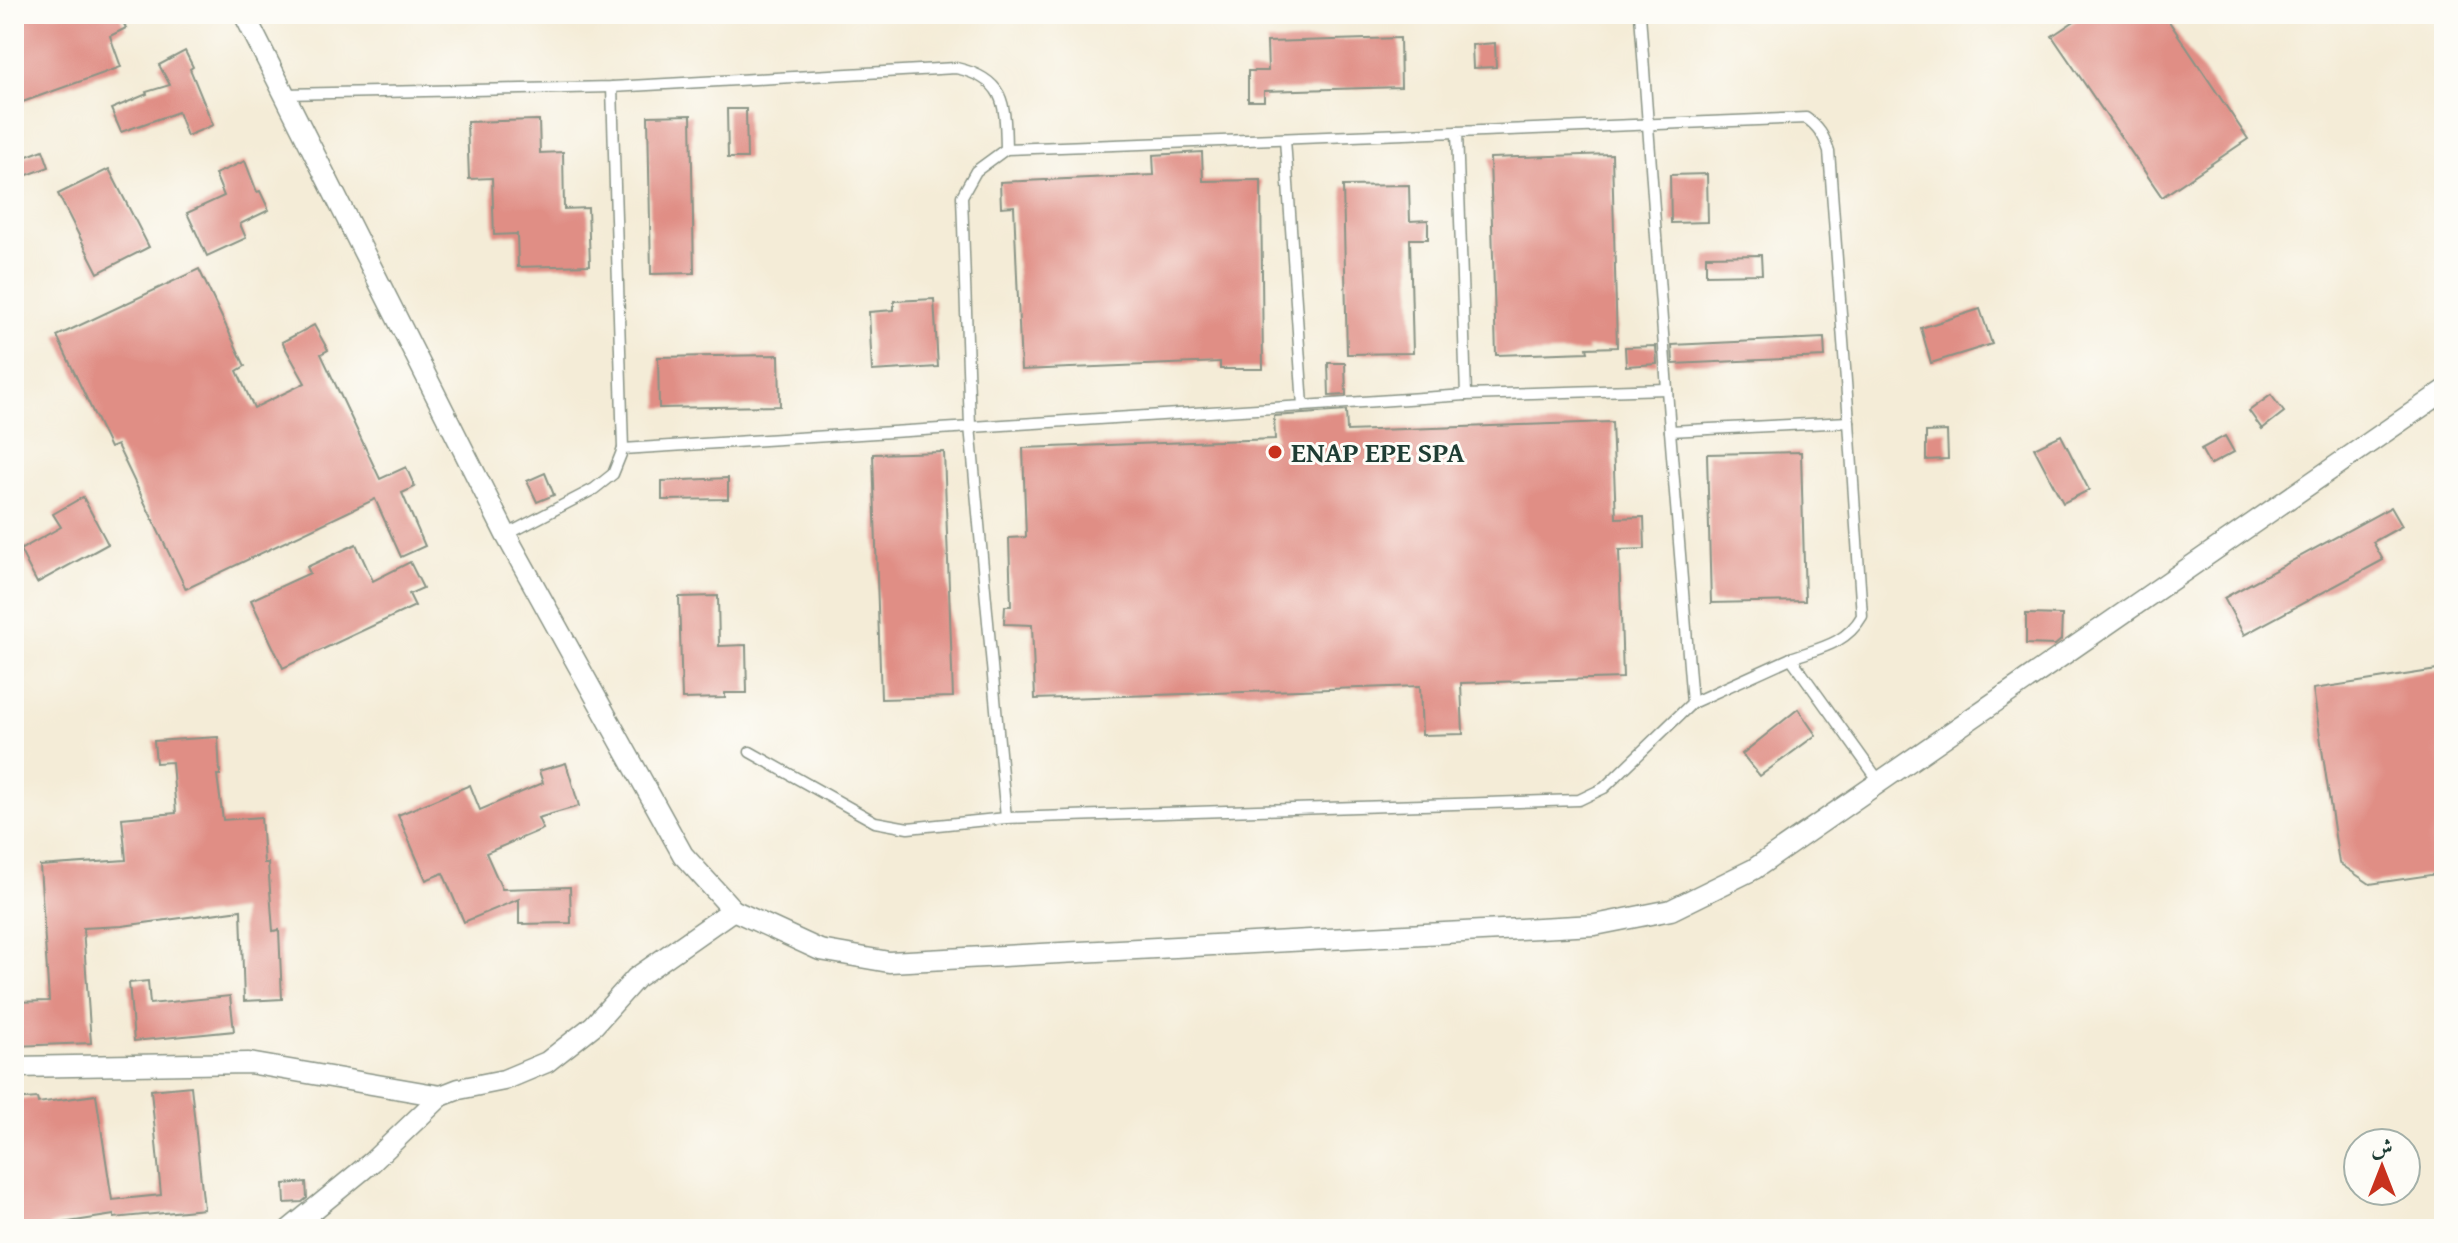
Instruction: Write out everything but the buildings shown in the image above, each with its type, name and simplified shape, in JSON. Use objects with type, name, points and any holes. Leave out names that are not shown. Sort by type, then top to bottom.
[{"type":"street","points":[[244,14],[506,535],[683,855],[733,910],[820,950],[889,962],[1595,925],[1671,910],[1754,869],[2444,391]]},
{"type":"street","points":[[290,1229],[372,1162],[441,1096],[504,1080],[547,1062],[594,1025],[636,978],[733,910]]},
{"type":"street","points":[[14,1067],[249,1063],[441,1096]]},
{"type":"lane","points":[[1640,14],[1692,703]]},
{"type":"lane","points":[[285,94],[612,87],[956,68],[975,72],[993,84],[1005,105],[1006,149]]},
{"type":"lane","points":[[506,535],[594,489],[613,474],[623,449],[612,87]]},
{"type":"lane","points":[[750,752],[875,822],[908,828],[1006,818],[1579,800],[1604,788],[1692,703],[1844,637],[1853,631],[1862,616],[1829,151],[1816,125],[1806,118],[1006,149],[976,171],[962,196],[970,426],[1006,818]]},
{"type":"lane","points":[[1457,132],[1466,395]]},
{"type":"lane","points":[[1285,139],[1303,406]]},
{"type":"lane","points":[[623,449],[1466,395],[1667,389]]},
{"type":"lane","points":[[1670,431],[1849,422]]},
{"type":"lane","points":[[1791,658],[1879,781]]},
{"type":"place","name":"ENAP EPE SPA","points":[[1275,452]]}]
